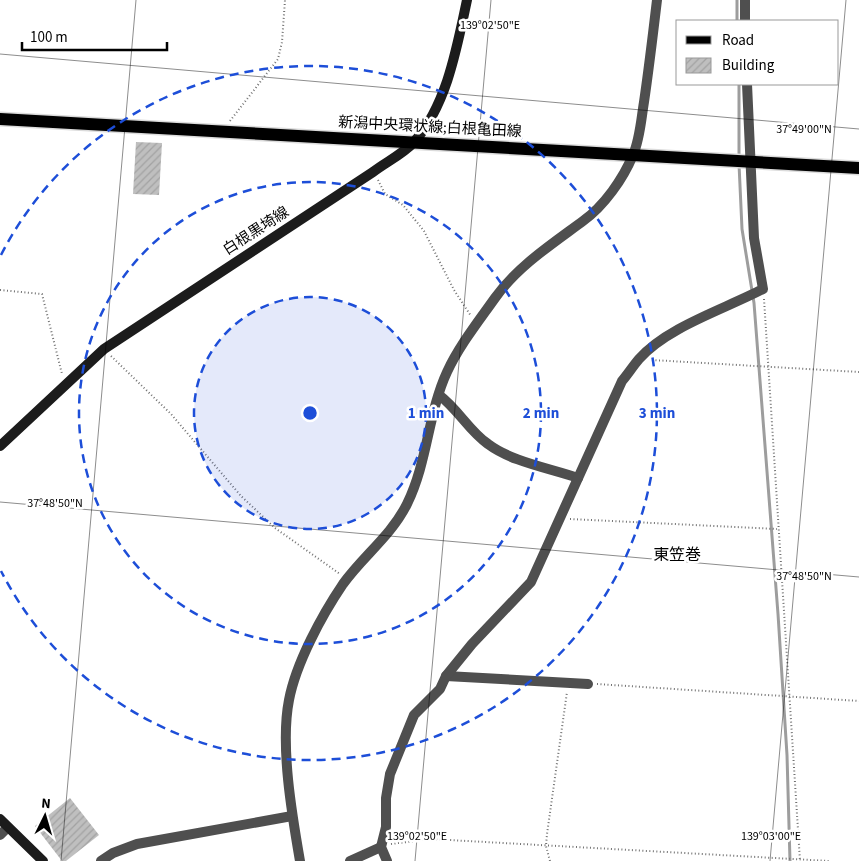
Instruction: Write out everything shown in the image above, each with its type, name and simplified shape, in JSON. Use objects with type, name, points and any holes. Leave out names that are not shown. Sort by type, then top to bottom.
[{"type":"main road","name":"白根黒埼線","points":[[0,446],[104,349],[373,172],[413,142],[435,109],[444,89],[453,64],[467,0]]},
{"type":"main road","name":"新潟中央環状線;白根亀田線","points":[[0,119],[859,168]]},
{"type":"main road","points":[[0,819],[4,831],[43,861]]},
{"type":"street","points":[[300,861],[292,816],[286,735],[289,699],[313,637],[348,579],[394,526],[407,505],[420,474],[446,374],[477,324],[516,272],[582,223],[608,197],[634,155],[640,133],[657,0]]},
{"type":"street","points":[[745,0],[745,20]]},
{"type":"street","points":[[386,861],[381,847],[386,827],[389,782],[396,758],[414,715],[440,689],[446,676],[472,644],[531,582],[622,381],[639,358],[684,327],[763,290],[754,238],[749,163],[747,85]]},
{"type":"street","points":[[439,395],[454,406],[471,429],[486,444],[500,452],[578,478]]},
{"type":"street","points":[[446,676],[588,684]]},
{"type":"street","points":[[100,861],[112,853],[137,844],[292,816]]},
{"type":"street","points":[[350,861],[381,847]]},
{"type":"path","points":[[223,131],[278,59],[282,42],[284,0]]},
{"type":"path","points":[[373,172],[385,194],[404,205],[424,230],[454,290],[477,324]]},
{"type":"path","points":[[0,290],[42,294],[65,384]]},
{"type":"path","points":[[763,290],[800,860]]},
{"type":"path","points":[[104,349],[171,414],[248,502],[275,528],[348,579]]},
{"type":"path","points":[[639,358],[859,372]]},
{"type":"path","points":[[560,518],[778,530]]},
{"type":"path","points":[[550,861],[546,846],[566,714],[568,682]]},
{"type":"path","points":[[588,684],[859,701]]},
{"type":"path","points":[[381,847],[411,840],[431,839],[829,861]]},
{"type":"building","points":[[136,142],[162,143],[159,195],[133,194]]},
{"type":"building","points":[[70,798],[99,835],[66,861],[62,861],[35,826]]},
{"type":"waterway","points":[[737,0],[737,20]]},
{"type":"waterway","points":[[739,85],[739,158]]},
{"type":"waterway","points":[[739,164],[742,229],[754,303],[778,614],[787,755],[790,861]]},
{"type":"district","name":"東笠巻","points":[[677,555]]}]
